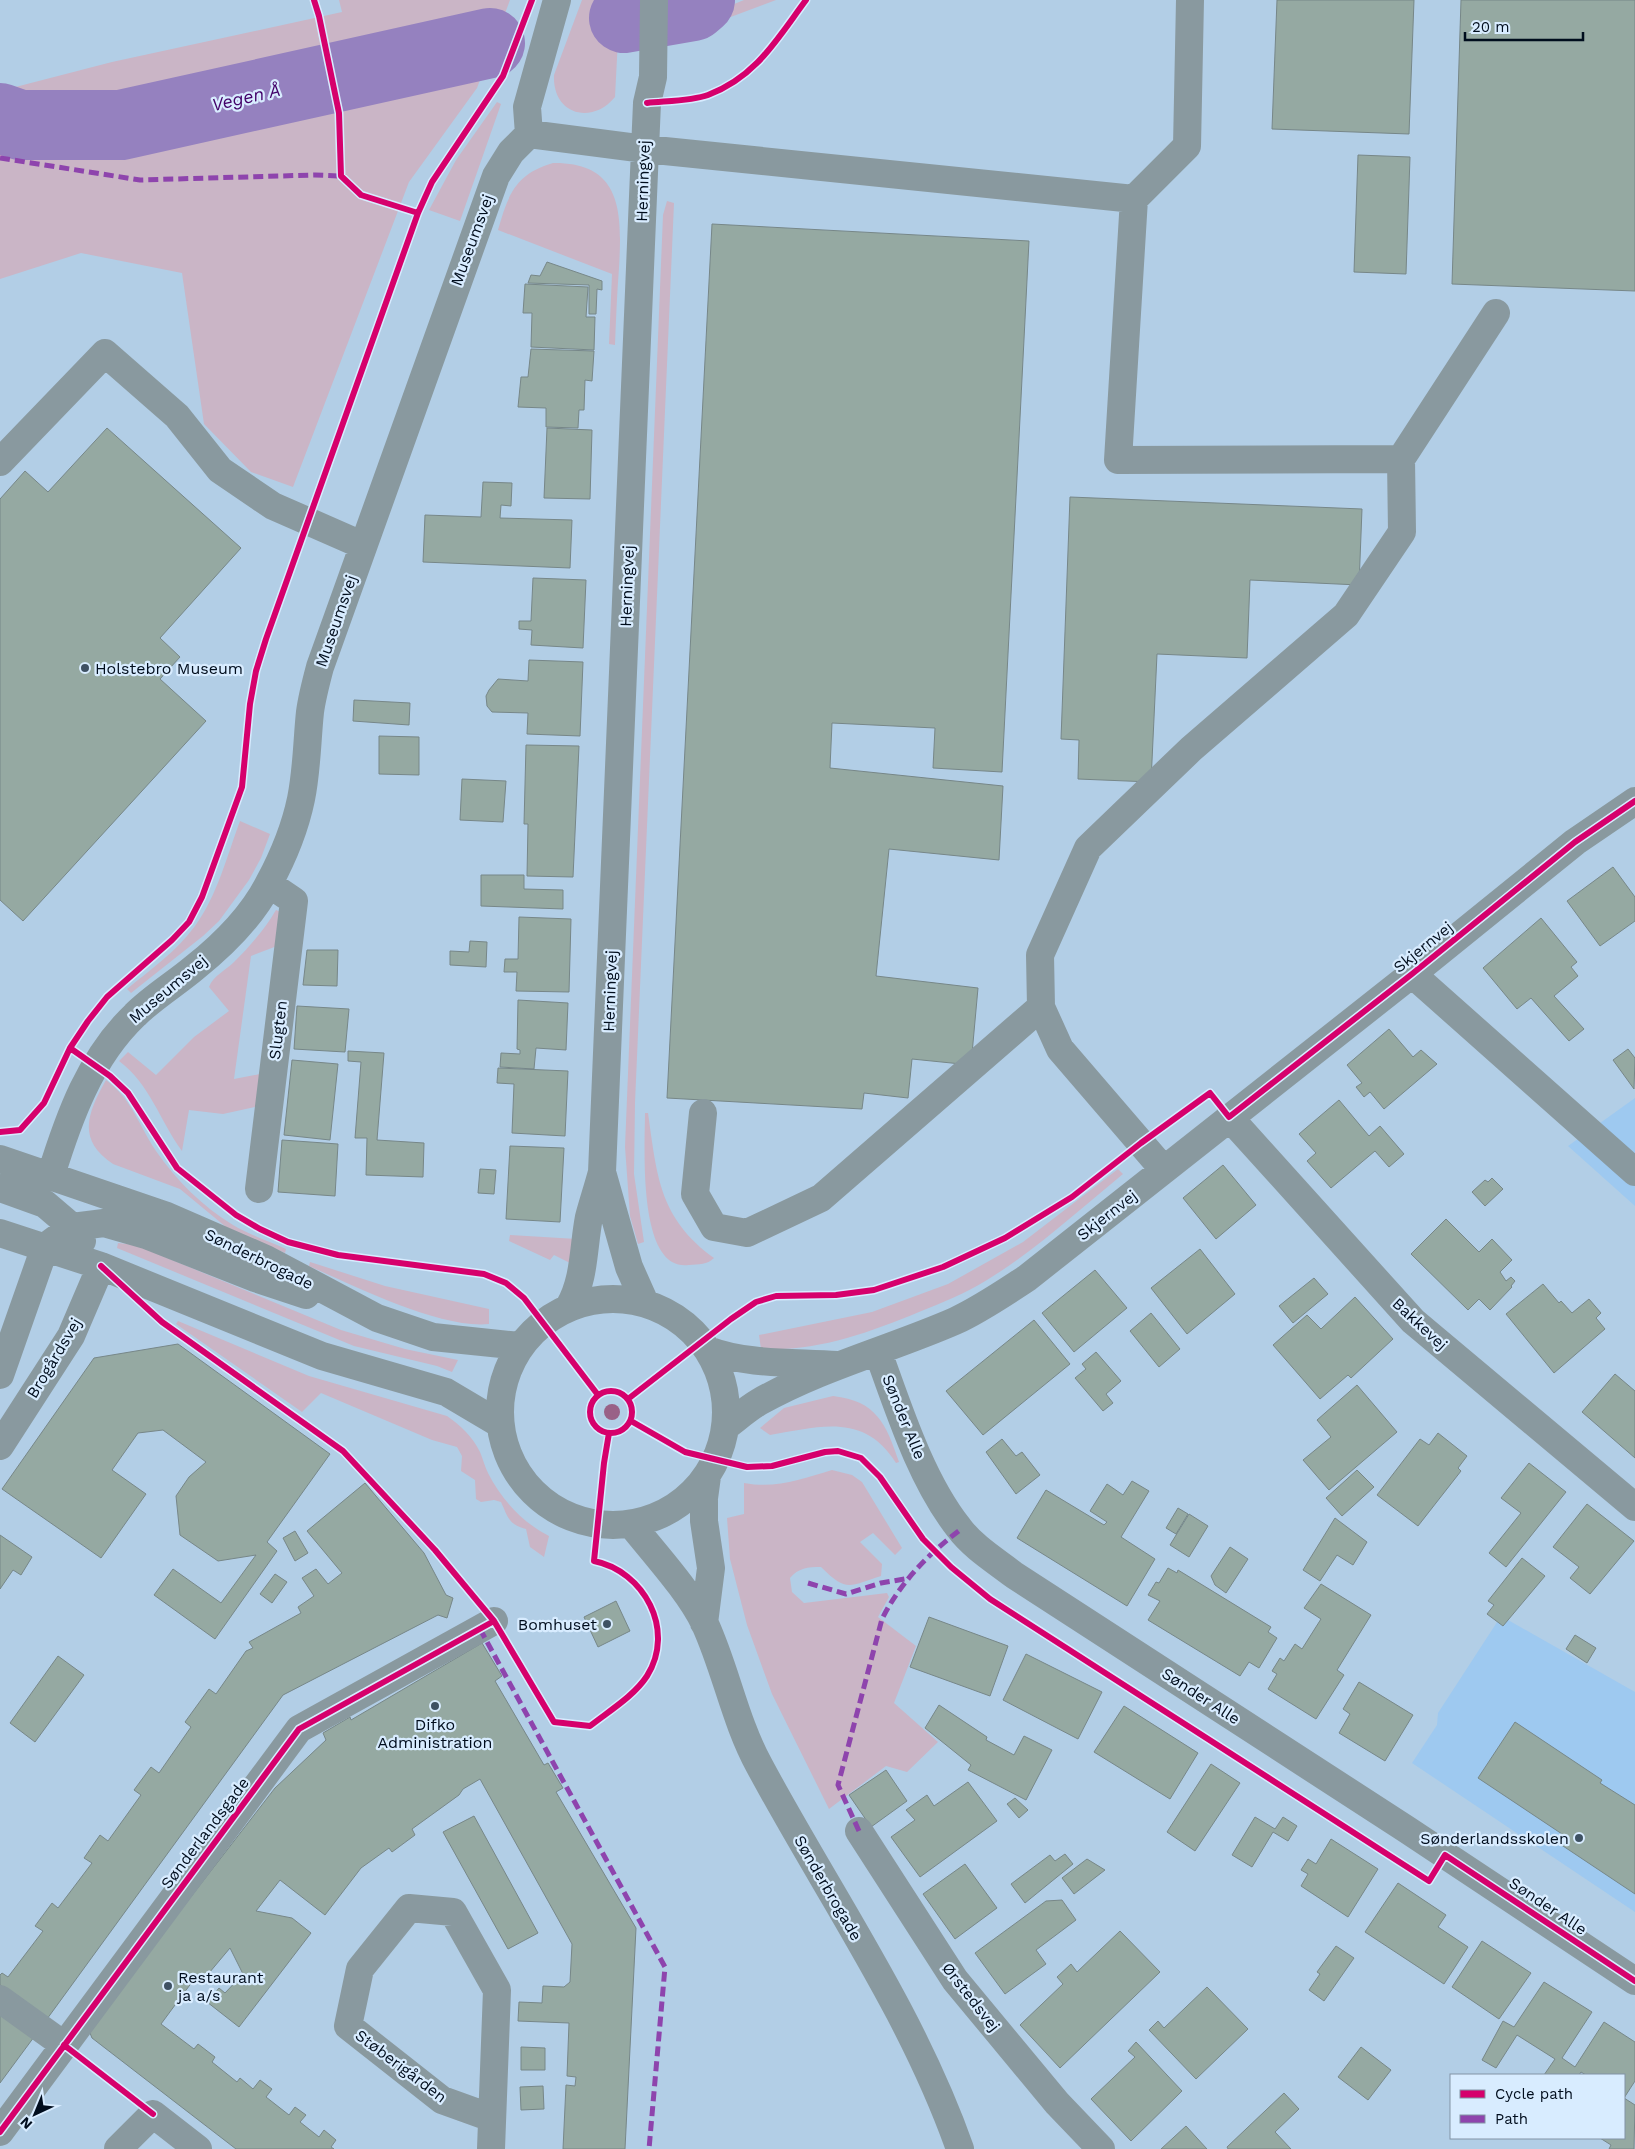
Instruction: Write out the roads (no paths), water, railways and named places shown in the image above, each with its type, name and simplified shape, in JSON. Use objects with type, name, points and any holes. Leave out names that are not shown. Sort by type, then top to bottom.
[{"type":"street","points":[[557,0],[527,107],[529,134],[645,149],[1134,199]]},
{"type":"street","name":"Herningvej","points":[[576,1301],[582,1273],[589,1217],[602,1172],[647,103],[653,77],[654,0]]},
{"type":"street","points":[[1190,0],[1187,146],[1134,199],[1118,460],[1400,459]]},
{"type":"street","name":"Museumsvej","points":[[52,1174],[74,1108],[89,1076],[113,1038],[145,1006],[225,941],[253,909],[269,884],[290,839],[301,798],[310,709],[320,667],[362,545],[496,176],[511,152],[529,134]]},
{"type":"street","points":[[1164,1170],[1060,1049],[1041,1008],[1040,954],[1088,848],[1191,749],[1346,615],[1402,532],[1400,459],[1496,313]]},
{"type":"street","points":[[0,462],[104,353],[176,416],[220,470],[273,506],[362,545]]},
{"type":"street","name":"Skjernvej","points":[[725,1427],[759,1403],[839,1365],[878,1352],[957,1320],[1027,1278],[1412,974],[1575,842],[1635,801]]},
{"type":"street","name":"Slugten","points":[[259,1188],[294,901],[269,884]]},
{"type":"street","points":[[1412,974],[1635,1172]]},
{"type":"street","points":[[703,1113],[695,1194],[714,1227],[746,1233],[821,1198],[1041,1008]]},
{"type":"street","name":"Bakkevej","points":[[1229,1117],[1413,1321],[1635,1507]]},
{"type":"street","name":"Sønderbrogade","points":[[0,1159],[52,1174],[168,1216],[266,1259],[377,1318],[433,1337],[520,1346]]},
{"type":"street","name":"Herningvej","points":[[602,1172],[629,1267],[656,1308]]},
{"type":"street","points":[[0,1188],[45,1204],[72,1227],[101,1266]]},
{"type":"street","points":[[0,1375],[45,1247],[72,1227],[104,1223],[146,1235],[255,1278],[377,1318]]},
{"type":"street","points":[[0,1233],[101,1266],[322,1356],[446,1392],[500,1424]]},
{"type":"street","name":"Brogårdsvej","points":[[0,1446],[70,1336],[101,1266]]},
{"type":"street","points":[[613,1298],[656,1308],[696,1335],[719,1358],[725,1397],[725,1427],[718,1452],[701,1489],[664,1513],[631,1524],[592,1524],[554,1510],[523,1482],[512,1464],[504,1445],[500,1424],[500,1404],[509,1364],[520,1346],[542,1323],[576,1301],[613,1298]]},
{"type":"street","name":"Sønder Alle","points":[[878,1352],[913,1444],[940,1501],[960,1530],[989,1556],[1014,1575],[1406,1829],[1635,1981]]},
{"type":"street","name":"Skjernvej","points":[[719,1358],[839,1365]]},
{"type":"street","name":"Sønderbrogade","points":[[701,1489],[711,1568],[704,1623]]},
{"type":"street","name":"Sønderbrogade","points":[[631,1524],[675,1580],[704,1623],[758,1763],[923,2057],[960,2149]]},
{"type":"street","name":"Sønderlandsgade","points":[[0,2132],[299,1729],[494,1621]]},
{"type":"street","name":"Ørstedsvej","points":[[859,1831],[955,1980],[1057,2103],[1101,2149]]},
{"type":"street","name":"Støberigården","points":[[491,2149],[497,1990],[454,1912],[409,1908],[360,1970],[348,2026],[442,2100],[492,2118]]},
{"type":"street","points":[[0,1999],[64,2045]]},
{"type":"street","points":[[118,2149],[153,2114],[198,2149]]},
{"type":"waterway","name":"Vegen Å","points":[[624,18],[693,6],[700,0]]},
{"type":"waterway","name":"Vegen Å","points":[[0,118],[20,125],[121,125],[490,43]]},
{"type":"place","name":"Holstebro Museum","points":[[85,668]]},
{"type":"place","name":"Bomhuset","points":[[607,1624]]},
{"type":"place","name":"Difko Administration","points":[[435,1706]]},
{"type":"place","name":"Sønderlandsskolen","points":[[1579,1838]]},
{"type":"place","name":"Restaurant ja a/s","points":[[168,1986]]}]
